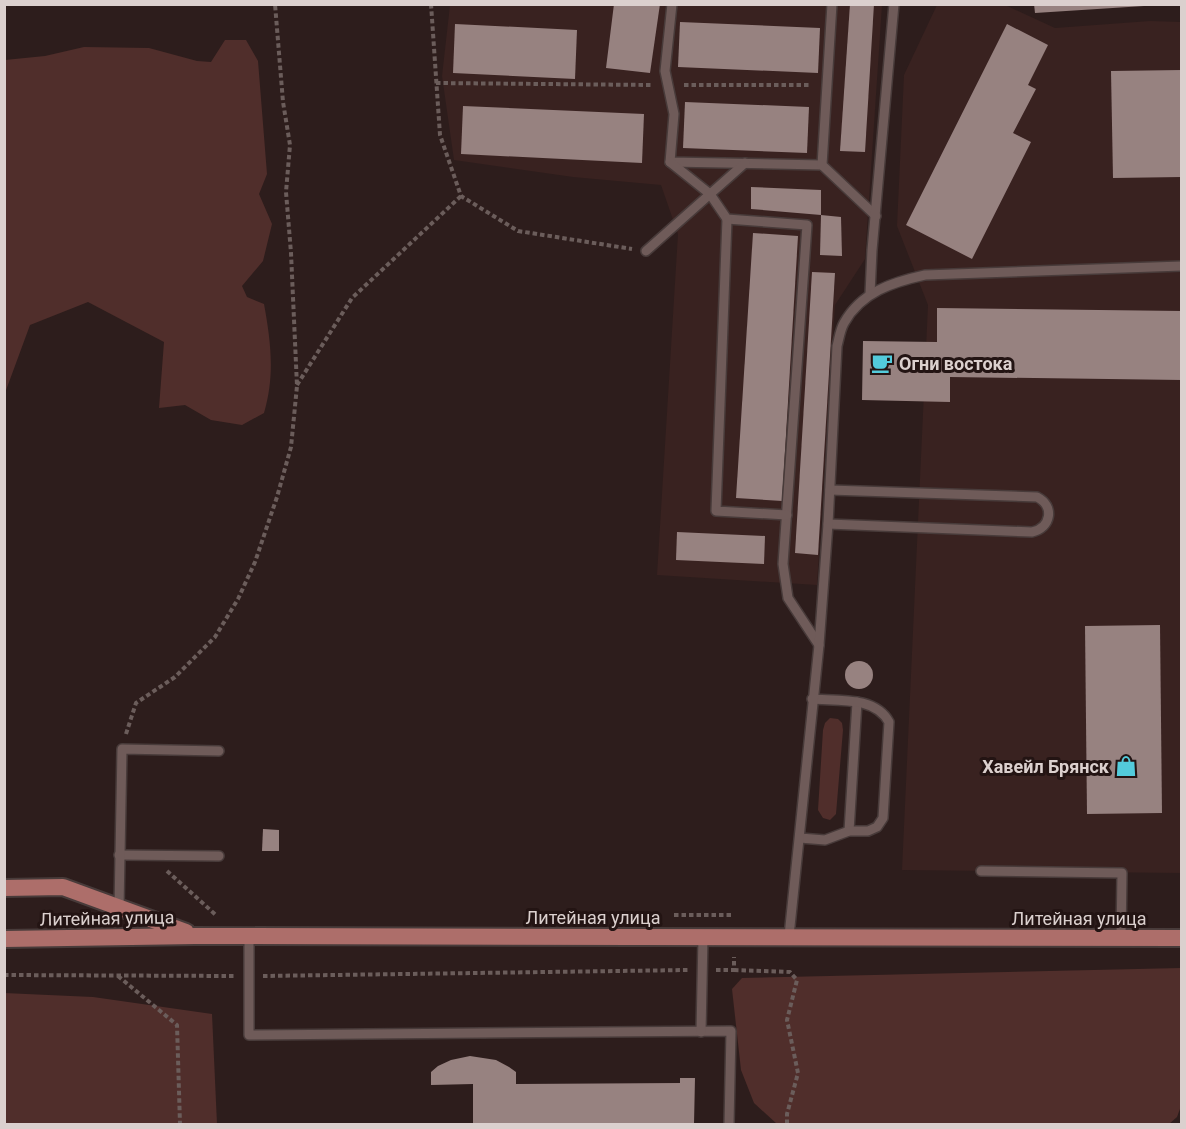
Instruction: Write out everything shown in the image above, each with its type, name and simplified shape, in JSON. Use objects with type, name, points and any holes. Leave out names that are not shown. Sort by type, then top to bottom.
[{"type":"main road","points":[[4,888],[63,887],[195,936]]},
{"type":"main road","name":"Литейная улица","points":[[4,939],[195,936],[1182,938]]},
{"type":"lane","points":[[670,162],[674,114],[665,71],[672,4]]},
{"type":"lane","points":[[822,165],[832,4]]},
{"type":"lane","points":[[870,294],[894,4]]},
{"type":"lane","points":[[670,162],[822,165],[876,216]]},
{"type":"lane","points":[[670,162],[710,194],[727,219],[716,511],[787,515]]},
{"type":"lane","points":[[646,251],[745,163]]},
{"type":"lane","points":[[727,219],[807,225],[783,564],[788,598],[819,645]]},
{"type":"lane","points":[[789,936],[819,645],[837,346],[843,324],[870,294],[896,282],[925,275],[1182,266]]},
{"type":"lane","points":[[828,524],[1032,532],[1042,528],[1048,521],[1048,509],[1045,502],[1037,497],[830,490]]},
{"type":"lane","points":[[800,838],[825,840],[849,831],[868,831],[877,827],[883,818],[889,722],[884,712],[857,702],[812,699]]},
{"type":"lane","points":[[849,831],[857,702]]},
{"type":"lane","points":[[119,908],[122,749],[219,751]]},
{"type":"lane","points":[[119,855],[219,856]]},
{"type":"lane","points":[[981,871],[1122,873],[1121,937]]},
{"type":"lane","points":[[249,936],[249,1035],[731,1031],[729,1125]]},
{"type":"lane","points":[[701,1032],[703,937]]},
{"type":"path","points":[[122,749],[136,703],[175,677],[215,637],[238,599],[258,551],[291,447],[297,386],[291,253],[285,192],[290,145],[283,102],[275,4]]},
{"type":"path","points":[[430,4],[440,135],[461,196],[518,231],[646,251]]},
{"type":"path","points":[[436,83],[827,86]]},
{"type":"path","points":[[297,386],[352,298],[461,196]]},
{"type":"path","points":[[166,870],[216,916],[228,916]]},
{"type":"path","points":[[663,915],[734,915]]},
{"type":"path","points":[[734,957],[734,970]]},
{"type":"path","points":[[4,975],[248,976],[702,970],[790,972],[796,980],[787,1020],[798,1073],[787,1114],[787,1125]]},
{"type":"path","points":[[117,975],[177,1025],[180,1125]]},
{"type":"shaded area","points":[[450,5],[882,5],[865,259],[835,305],[817,585],[657,575],[678,234],[661,185],[573,177],[454,160],[442,76]]},
{"type":"shaded area","points":[[937,5],[1005,5],[1055,28],[1150,21],[1181,22],[1181,873],[902,870],[928,305],[897,226],[904,75]]},
{"type":"shaded area","points":[[225,40],[246,40],[258,61],[267,174],[259,194],[272,224],[263,261],[242,286],[247,297],[264,304],[271,372],[264,413],[242,425],[211,420],[185,405],[159,408],[164,342],[88,302],[30,325],[5,393],[5,60],[45,56],[84,47],[149,48],[197,61],[211,62]]},
{"type":"shaded area","points":[[830,718],[838,719],[842,723],[843,730],[836,814],[830,820],[823,818],[818,810],[823,730]]},
{"type":"shaded area","points":[[1181,968],[1181,1106],[1177,1117],[1169,1124],[777,1124],[754,1103],[741,1070],[732,989],[742,978]]},
{"type":"shaded area","points":[[4,993],[93,997],[212,1014],[217,1124],[5,1124]]},
{"type":"building","points":[[614,4],[660,4],[650,73],[606,68]]},
{"type":"building","points":[[850,4],[874,4],[865,152],[840,151]]},
{"type":"building","points":[[1034,4],[1144,4],[1144,6],[1035,13]]},
{"type":"building","points":[[680,22],[820,28],[818,73],[678,67]]},
{"type":"building","points":[[455,24],[577,30],[575,79],[453,73]]},
{"type":"building","points":[[1007,24],[1048,45],[1028,85],[1036,89],[1013,133],[1031,142],[972,259],[906,225]]},
{"type":"building","points":[[1182,70],[1182,177],[1113,178],[1111,71]]},
{"type":"building","points":[[685,102],[809,107],[807,153],[683,148]]},
{"type":"building","points":[[463,106],[644,114],[642,163],[461,154]]},
{"type":"building","points":[[751,187],[821,190],[821,215],[751,209]]},
{"type":"building","points":[[821,215],[841,217],[842,256],[820,255]]},
{"type":"building","points":[[753,233],[798,236],[782,501],[736,498]]},
{"type":"building","points":[[812,272],[835,273],[818,555],[795,553]]},
{"type":"building","points":[[937,308],[1182,311],[1182,380],[950,377],[950,402],[862,400],[863,341],[937,342]]},
{"type":"building","points":[[677,532],[765,536],[764,564],[676,560]]},
{"type":"building","points":[[1160,625],[1162,813],[1087,814],[1085,626]]},
{"type":"building","points":[[859,661],[869,665],[873,675],[869,685],[859,689],[849,685],[845,675],[849,665]]},
{"type":"building","points":[[263,829],[279,830],[279,851],[262,851]]},
{"type":"building","points":[[470,1056],[496,1060],[509,1067],[516,1072],[516,1084],[680,1083],[680,1078],[695,1078],[694,1124],[473,1124],[473,1084],[431,1085],[431,1072],[438,1066],[451,1060]]},
{"type":"place","name":"Огни востока","points":[[882,363]]},
{"type":"place","name":"Хавейл Брянск","points":[[1126,766]]}]
